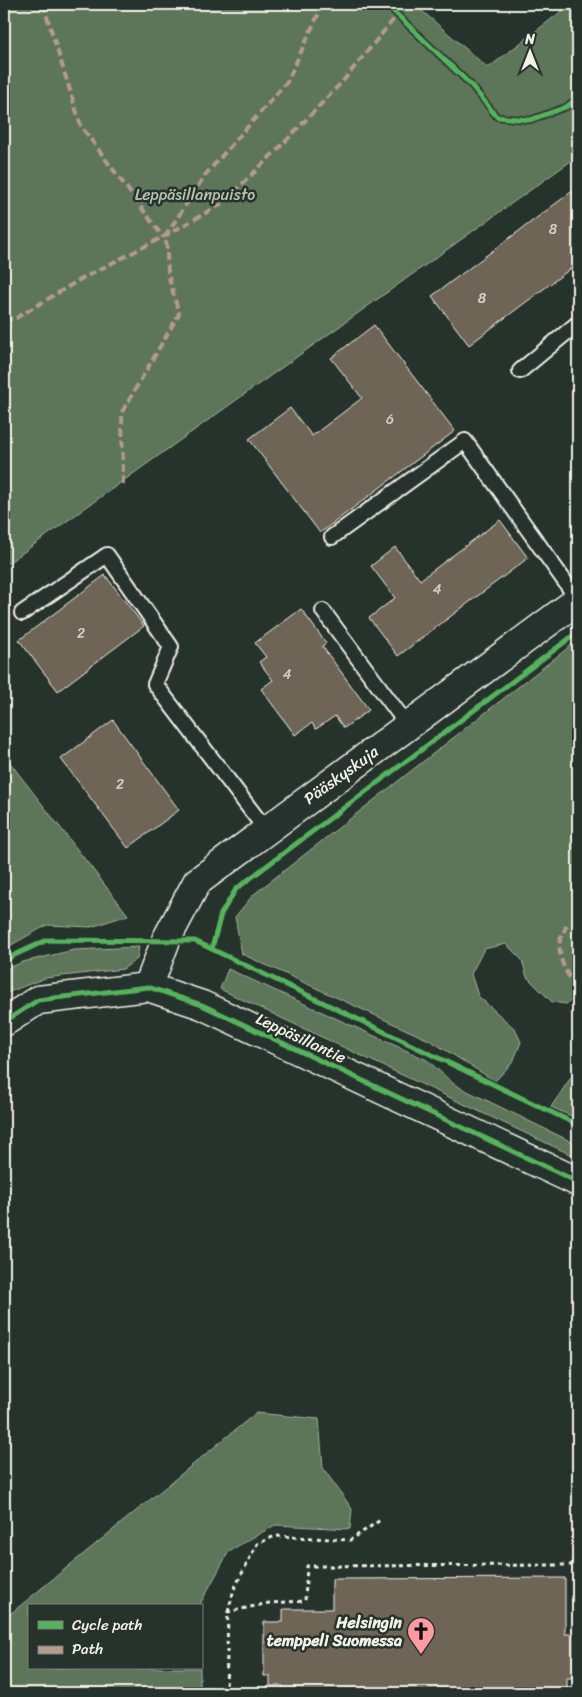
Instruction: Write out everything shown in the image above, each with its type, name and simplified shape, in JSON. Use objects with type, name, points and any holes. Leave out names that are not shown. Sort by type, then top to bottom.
[{"type":"street","name":"Pääskyskuja","points":[[148,987],[166,940],[197,882],[578,600]]},
{"type":"street","name":"Leppäsillantie","points":[[4,1022],[38,1000],[148,987],[202,1005],[578,1182]]},
{"type":"lane","points":[[520,371],[578,323]]},
{"type":"lane","points":[[332,538],[465,441],[578,600]]},
{"type":"lane","points":[[22,613],[107,555],[171,647],[155,684],[266,830]]},
{"type":"lane","points":[[323,611],[408,726]]},
{"type":"path","points":[[226,1693],[228,1612],[234,1589],[257,1544],[275,1536],[350,1540],[382,1519]]},
{"type":"path","points":[[228,1612],[269,1603],[305,1601],[307,1566],[578,1565]]},
{"type":"green space","name":"Leppäsillanpuisto","points":[[4,4],[414,4],[488,68],[571,4],[578,4],[578,156],[4,566]]},
{"type":"green space","points":[[578,640],[578,974],[576,977],[578,979],[578,997],[566,1004],[552,1002],[527,977],[522,960],[506,944],[484,949],[471,974],[478,996],[515,1029],[521,1042],[513,1062],[495,1081],[431,1041],[242,954],[235,917],[253,895]]},
{"type":"green space","points":[[4,755],[128,915],[91,927],[47,925],[4,949]]},
{"type":"green space","points":[[139,947],[137,959],[123,969],[45,978],[4,994],[4,970],[23,962],[74,950]]},
{"type":"green space","points":[[228,969],[427,1060],[455,1085],[578,1145],[578,1158],[220,989]]},
{"type":"green space","points":[[6,1039],[10,1060],[4,1069],[4,1040]]},
{"type":"green space","points":[[578,1067],[578,1119],[551,1107]]},
{"type":"green space","points":[[256,1413],[319,1419],[323,1468],[352,1509],[350,1529],[275,1525],[229,1551],[200,1604],[28,1604],[28,1670],[200,1670],[200,1693],[4,1693],[4,1619]]},
{"type":"building","points":[[578,187],[578,263],[469,345],[432,296]]},
{"type":"building","points":[[374,325],[455,431],[320,533],[249,439],[290,408],[312,436],[362,398],[331,358]]},
{"type":"building","points":[[500,520],[528,558],[398,656],[369,618],[395,598],[371,566],[395,547],[420,580]]},
{"type":"building","points":[[105,575],[144,626],[58,691],[19,640]]},
{"type":"building","points":[[301,609],[326,643],[322,646],[369,710],[344,728],[335,716],[316,729],[312,723],[295,735],[261,689],[273,680],[259,662],[266,657],[255,643]]},
{"type":"building","points":[[113,720],[179,810],[128,848],[61,759]]},
{"type":"building","name":"Helsingin temppeli Suomessa","points":[[565,1578],[565,1634],[578,1634],[578,1678],[567,1678],[567,1693],[283,1692],[283,1686],[270,1686],[270,1676],[264,1676],[264,1622],[283,1622],[283,1609],[332,1609],[332,1579]]},
{"type":"marked path","points":[[43,4],[81,126],[163,237]]},
{"type":"marked path","points":[[123,484],[122,412],[179,314],[168,274],[166,235],[206,174],[287,82],[323,4]]},
{"type":"marked path","points":[[4,321],[16,318],[81,279],[163,237],[223,203],[343,81],[398,14]]},
{"type":"marked path","points":[[567,925],[560,940],[561,960],[570,978],[578,988]]},
{"type":"cycle path","points":[[386,4],[472,86],[497,117],[530,120],[566,107],[578,98]]},
{"type":"cycle path","points":[[212,948],[221,914],[236,889],[578,632]]},
{"type":"cycle path","points":[[4,960],[47,940],[195,941],[578,1125]]},
{"type":"cycle path","points":[[4,1022],[38,1000],[148,987],[202,1005],[578,1182]]},
{"type":"place","name":"Helsingin temppeli Suomessa","points":[[421,1655]]}]
